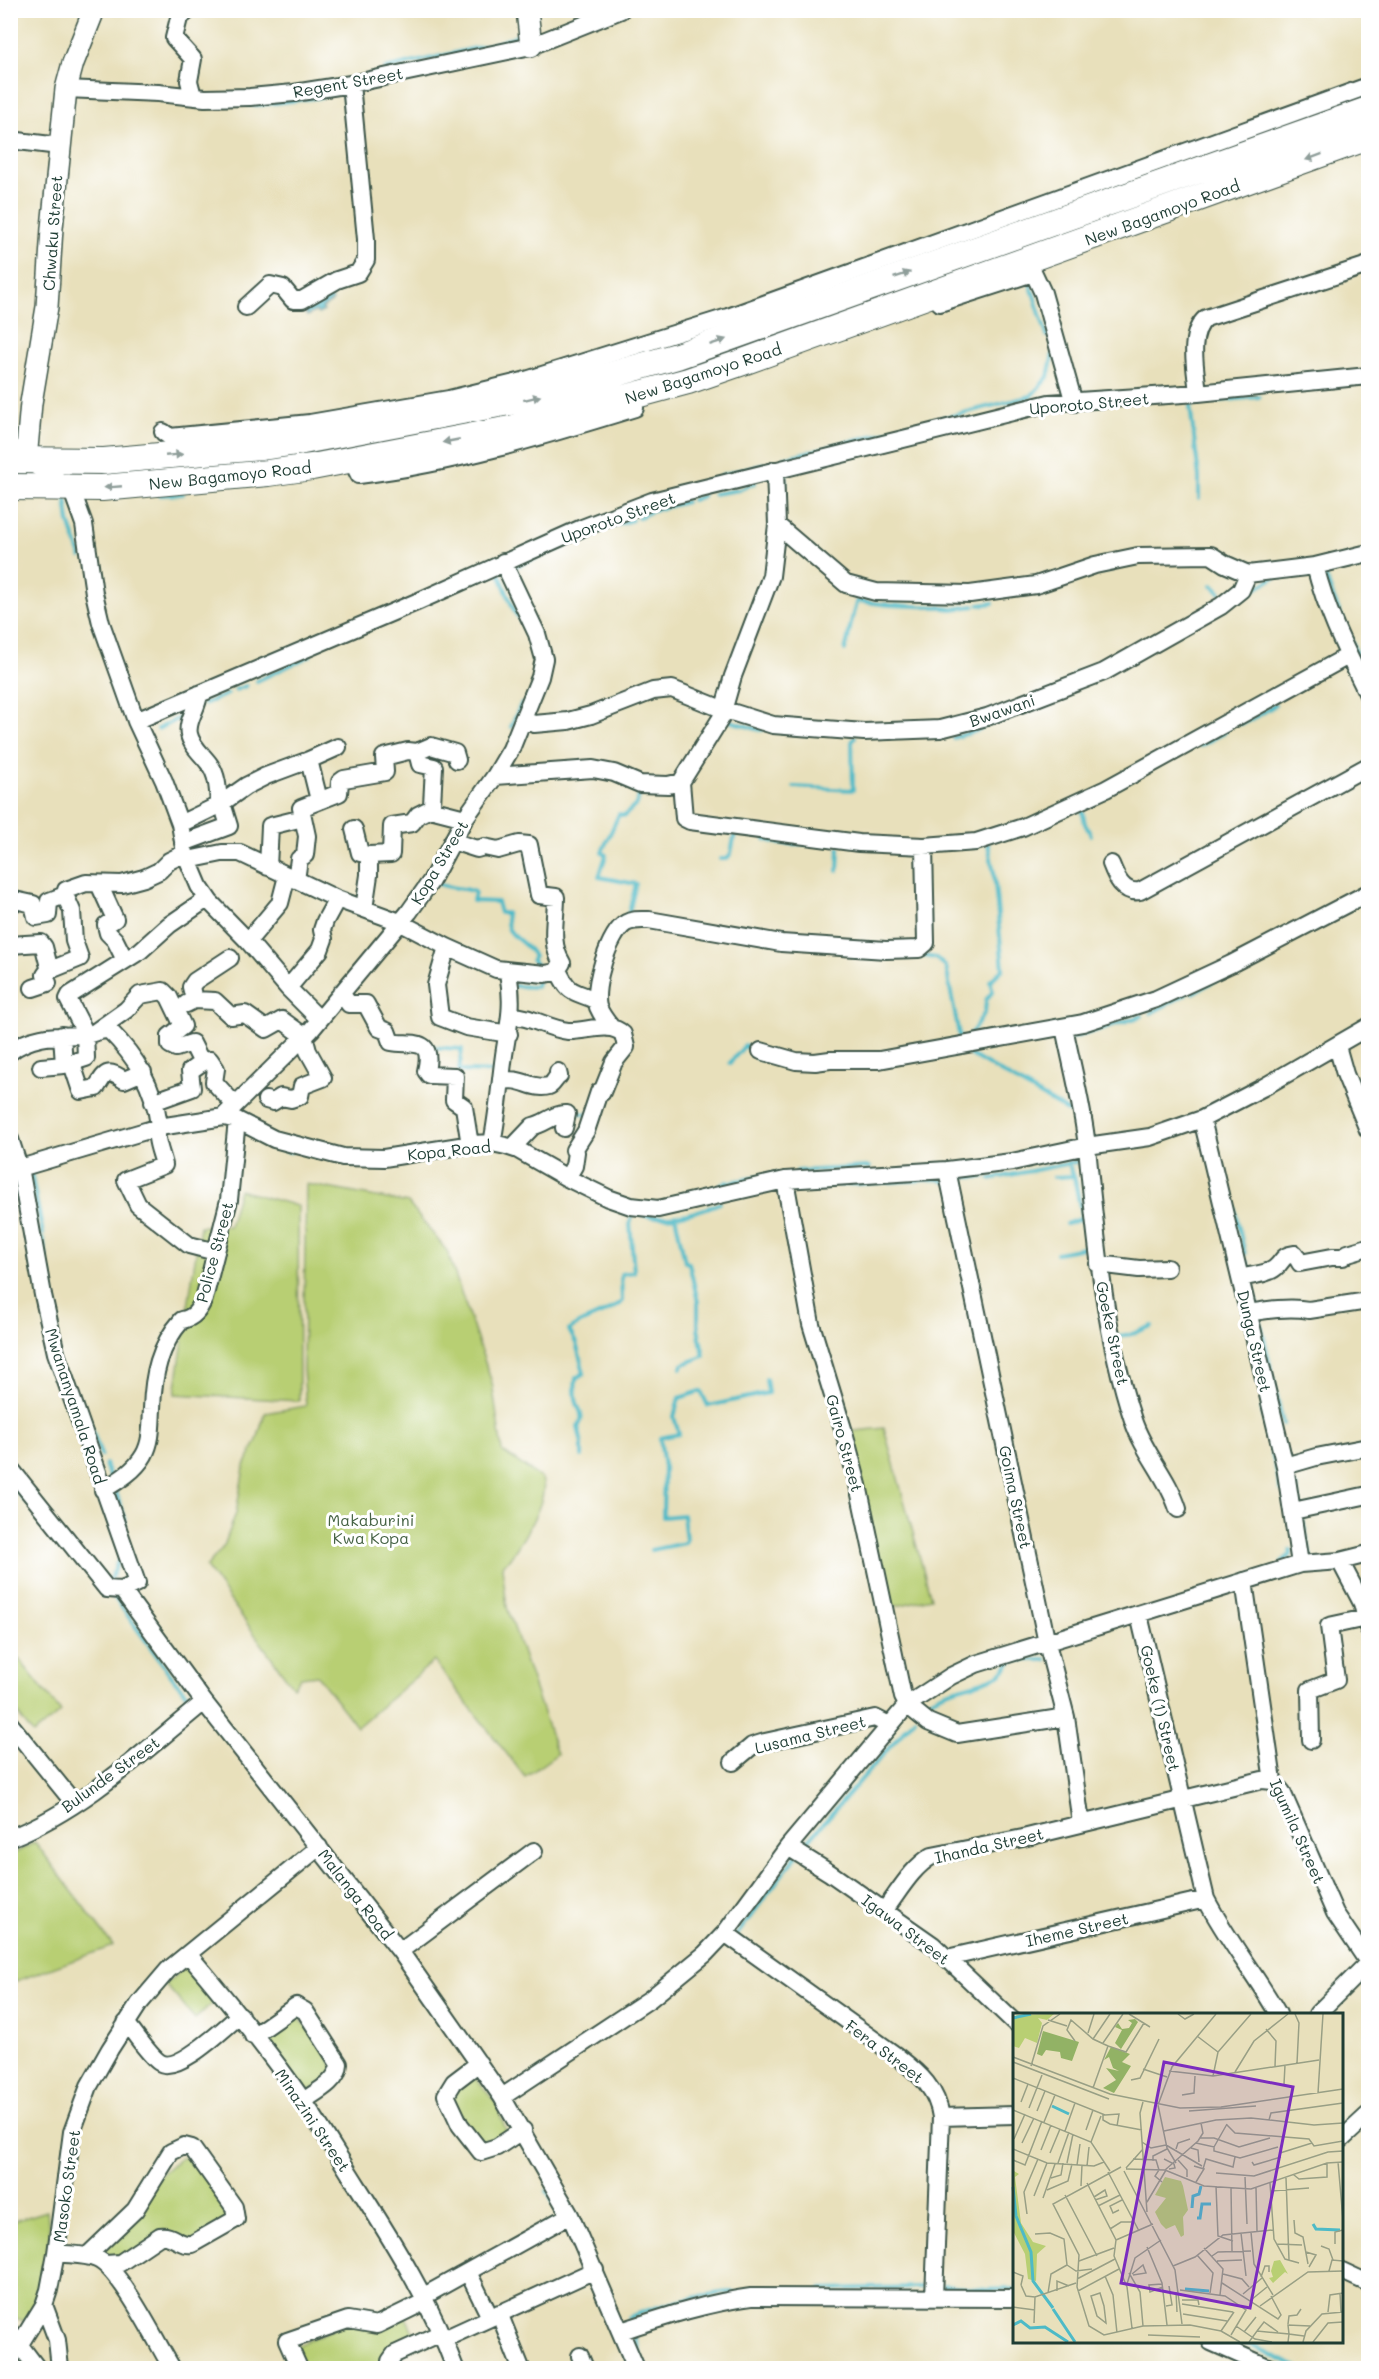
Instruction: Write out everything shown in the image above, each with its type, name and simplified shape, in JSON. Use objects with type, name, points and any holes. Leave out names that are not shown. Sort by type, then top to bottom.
[{"type":"highway","name":"New Bagamoyo Road","points":[[18,460],[104,461],[260,447],[531,398],[677,356],[1368,110]]},
{"type":"highway","name":"New Bagamoyo Road","points":[[10,487],[102,488],[268,473],[512,436],[688,381],[1031,267],[1368,137]]},
{"type":"main road","name":"Chwaku Street","points":[[18,460],[31,403],[47,307],[59,146],[66,89],[73,63],[94,10]]},
{"type":"main road","points":[[527,10],[531,46]]},
{"type":"street","points":[[189,10],[179,18],[174,38],[193,59],[189,81],[193,96]]},
{"type":"street","name":"Regent Street","points":[[66,89],[250,97],[351,84],[531,46],[621,10]]},
{"type":"street","points":[[246,307],[270,285],[283,288],[293,300],[302,300],[337,280],[358,273],[365,265],[366,239],[351,84]]},
{"type":"street","points":[[163,432],[170,437],[310,423],[449,399],[533,378],[728,317],[1368,86]]},
{"type":"street","points":[[10,140],[59,146]]},
{"type":"street","points":[[1019,234],[1043,293],[1074,403]]},
{"type":"street","points":[[1198,393],[1196,333],[1206,318],[1368,265]]},
{"type":"street","name":"Uporoto Street","points":[[136,720],[418,601],[503,562],[652,501],[1049,403],[1198,393],[1368,376]]},
{"type":"street","points":[[18,460],[71,488],[84,524],[100,623],[136,720],[180,824],[186,852],[196,880],[207,899],[248,941],[288,988],[320,1019]]},
{"type":"street","points":[[775,470],[777,525],[771,576],[720,718],[681,782],[682,813],[684,818],[690,821],[859,843],[924,846],[976,842],[1023,827],[1124,780],[1348,656]]},
{"type":"street","points":[[777,525],[846,584],[876,592],[970,594],[1036,585],[1095,565],[1138,556],[1211,555],[1248,574],[1315,566],[1368,553]]},
{"type":"street","name":"Kopa Street","points":[[232,1114],[320,1019],[400,922],[431,881],[465,818],[511,749],[540,677],[544,659],[537,634],[503,562]]},
{"type":"street","points":[[1315,566],[1328,611],[1368,695]]},
{"type":"street","name":"Bwawani","points":[[523,720],[534,724],[568,721],[591,715],[653,691],[675,689],[722,709],[773,725],[838,731],[940,729],[1026,703],[1104,672],[1221,606],[1241,590],[1248,574]]},
{"type":"street","points":[[33,988],[48,983],[45,973],[80,958],[74,941],[72,911],[65,895],[66,890],[79,885],[122,884],[144,878],[159,871],[169,861],[229,826],[220,804],[213,770],[188,734],[188,727],[198,704],[199,694]]},
{"type":"street","points":[[248,941],[280,903],[299,859],[305,855],[301,807],[317,803],[319,800],[340,792],[340,782],[344,779],[385,772],[384,757],[408,751],[417,752],[431,746],[455,753],[457,760]]},
{"type":"street","points":[[180,824],[220,804],[246,786],[266,776],[338,747]]},
{"type":"street","points":[[417,752],[420,764],[434,767],[430,809]]},
{"type":"street","points":[[309,760],[319,800]]},
{"type":"street","points":[[1111,864],[1126,890],[1132,893],[1140,891],[1368,766]]},
{"type":"street","points":[[495,776],[593,769],[614,773],[640,784],[668,785],[681,782]]},
{"type":"street","points":[[354,829],[360,853],[391,854],[392,826],[412,823],[418,815],[430,809],[465,818]]},
{"type":"street","points":[[268,867],[270,826],[303,818]]},
{"type":"street","points":[[186,852],[240,853],[337,899],[400,922],[495,969],[550,975],[558,970],[562,963],[555,953],[553,928],[556,897],[539,895],[529,845],[519,844],[498,850],[484,847],[477,849],[452,841]]},
{"type":"street","points":[[610,1027],[597,1001],[600,974],[616,933],[624,924],[631,921],[649,920],[781,943],[886,950],[919,949],[926,943],[924,846]]},
{"type":"street","points":[[364,909],[369,875],[369,855]]},
{"type":"street","points":[[99,884],[115,919],[106,925],[106,929],[115,940],[125,960]]},
{"type":"street","points":[[760,1051],[796,1061],[879,1060],[1064,1027],[1156,999],[1231,964],[1368,893]]},
{"type":"street","points":[[35,942],[32,920],[36,917],[48,916],[49,901],[65,895]]},
{"type":"street","points":[[10,899],[33,904],[36,917]]},
{"type":"street","points":[[41,1067],[68,1065],[86,1058],[90,1034],[68,998],[140,951],[169,925],[207,899]]},
{"type":"street","points":[[288,988],[320,950],[324,939],[322,930],[325,921],[337,899]]},
{"type":"street","points":[[10,945],[35,942],[43,945],[50,970]]},
{"type":"street","points":[[447,947],[436,985],[440,1017],[466,1027],[509,1034]]},
{"type":"street","points":[[194,1000],[191,987],[195,981],[230,958]]},
{"type":"street","points":[[558,970],[571,991],[597,1001]]},
{"type":"street","points":[[492,1143],[512,1016],[508,972]]},
{"type":"street","points":[[90,1034],[126,1010],[137,997],[163,991],[169,997],[183,1026],[170,1036],[170,1045],[176,1048],[192,1043],[202,1063]]},
{"type":"street","points":[[341,993],[350,1004],[366,1004],[379,1028],[387,1031],[391,1042],[415,1042],[427,1052],[429,1059],[426,1071],[429,1075],[454,1076],[454,1100],[464,1107],[470,1132],[470,1145]]},
{"type":"street","points":[[175,1010],[194,1000],[215,1001],[230,1015],[245,1014],[266,1029],[282,1020],[304,1036],[308,1051],[323,1078],[302,1086],[300,1096],[291,1099],[281,1097],[273,1102],[266,1100]]},
{"type":"street","points":[[512,1016],[532,1018],[568,1031],[610,1027],[621,1032],[626,1047],[614,1062],[602,1092],[598,1092],[595,1098],[586,1131],[574,1150],[576,1152],[574,1166],[567,1178]]},
{"type":"street","name":"Goeke Street","points":[[1064,1027],[1087,1146],[1098,1264],[1114,1348],[1133,1421],[1154,1464],[1173,1494],[1178,1509]]},
{"type":"street","name":"Kopa Road","points":[[232,1114],[274,1139],[343,1157],[384,1158],[492,1143],[512,1148],[608,1198],[631,1206],[658,1209],[785,1180],[947,1170],[1012,1162],[1087,1146],[1150,1137],[1202,1119],[1368,1027]]},
{"type":"street","points":[[10,1052],[26,1042],[109,1030],[132,1055],[143,1072],[159,1127],[156,1135],[164,1165],[126,1180],[135,1200],[138,1205],[189,1245],[216,1252]]},
{"type":"street","points":[[62,1035],[68,1065],[81,1091],[96,1088],[106,1073],[124,1080],[143,1072]]},
{"type":"street","points":[[1337,1046],[1345,1074],[1368,1126]]},
{"type":"street","points":[[15,1170],[159,1127],[232,1114],[214,1082],[216,1069],[210,1060],[189,1073],[192,1088],[153,1102]]},
{"type":"street","points":[[501,1082],[515,1079],[538,1087],[548,1086],[552,1085],[559,1076],[558,1072]]},
{"type":"street","name":"Police Street","points":[[103,1490],[123,1478],[145,1454],[151,1431],[154,1372],[161,1352],[182,1320],[191,1318],[200,1307],[229,1200],[232,1114]]},
{"type":"street","points":[[512,1148],[534,1126],[554,1116],[567,1114],[564,1128]]},
{"type":"street","name":"Dunga Street","points":[[1202,1119],[1285,1466],[1300,1564]]},
{"type":"street","name":"Mwananyamala Road","points":[[10,1139],[56,1353],[137,1583],[122,1590]]},
{"type":"street","name":"Goima Street","points":[[947,1170],[1047,1643],[1066,1717],[1081,1823]]},
{"type":"street","name":"Gairo Street","points":[[785,1180],[811,1324],[844,1432],[896,1670],[907,1705]]},
{"type":"street","points":[[1241,1278],[1275,1269],[1284,1256],[1295,1254],[1300,1263],[1343,1257],[1368,1246]]},
{"type":"street","points":[[1098,1264],[1139,1269],[1167,1268]]},
{"type":"street","points":[[1248,1313],[1274,1309],[1282,1311],[1300,1307],[1309,1310],[1368,1301]]},
{"type":"street","points":[[1285,1466],[1316,1457],[1368,1447]]},
{"type":"street","name":"Malanga Road","points":[[10,1467],[107,1589],[122,1590],[204,1702],[400,1951],[479,2063],[523,2130],[570,2215],[636,2368]]},
{"type":"street","points":[[1293,1511],[1368,1495]]},
{"type":"street","points":[[502,2097],[650,1999],[705,1954],[724,1933],[788,1847],[889,1725],[907,1705],[951,1676],[976,1664],[1139,1615],[1199,1593],[1300,1564],[1340,1561],[1368,1554]]},
{"type":"street","points":[[1311,1740],[1310,1690],[1336,1680],[1329,1626],[1367,1623],[1362,1603],[1340,1561]]},
{"type":"street","name":"Igumila Street","points":[[1244,1581],[1273,1781],[1282,1792],[1335,1913],[1368,1962]]},
{"type":"street","name":"Goeke (1) Street","points":[[1139,1615],[1206,1899],[1229,1939],[1259,1980],[1277,2013]]},
{"type":"street","name":"Bulunde Street","points":[[10,1838],[29,1830],[74,1803],[116,1774],[204,1702]]},
{"type":"street","points":[[907,1705],[928,1722],[957,1734],[1066,1717]]},
{"type":"street","name":"Lusama Street","points":[[733,1762],[752,1746],[765,1742],[875,1718],[889,1725]]},
{"type":"street","points":[[10,1724],[74,1803]]},
{"type":"street","name":"Ihanda Street","points":[[884,1911],[915,1870],[932,1856],[1023,1838],[1262,1780],[1273,1781]]},
{"type":"street","name":"Masoko Street","points":[[44,2305],[56,2253],[72,2132],[89,2086],[126,2023],[154,1985],[188,1954],[319,1847]]},
{"type":"street","name":"Igawa Street","points":[[788,1847],[933,1945],[1001,2006],[1013,2021]]},
{"type":"street","points":[[400,1951],[534,1851]]},
{"type":"street","name":"Iheme Street","points":[[947,1958],[1206,1899]]},
{"type":"street","name":"Fera Street","points":[[724,1933],[916,2070],[933,2090],[941,2117],[934,2297]]},
{"type":"street","name":"Minazini Street","points":[[188,1954],[240,2015],[253,2037],[303,2102],[390,2237],[425,2298],[454,2368]]},
{"type":"street","points":[[1318,2013],[1368,1962]]},
{"type":"street","points":[[253,2037],[296,2006],[305,2011],[339,2064],[337,2074],[333,2079],[303,2102]]},
{"type":"street","points":[[126,2023],[159,2062],[169,2066],[182,2061],[240,2015]]},
{"type":"street","points":[[479,2063],[454,2082],[446,2095],[460,2125],[481,2152],[497,2147],[523,2130]]},
{"type":"street","points":[[941,2117],[1013,2115]]},
{"type":"street","points":[[1343,2137],[1368,2115]]},
{"type":"street","points":[[87,2256],[135,2210],[171,2152],[184,2146],[192,2148],[234,2207],[236,2220],[192,2244],[183,2244],[167,2235],[160,2236],[120,2263],[106,2264]]},
{"type":"street","points":[[299,2368],[287,2341],[348,2320],[377,2325],[570,2215]]},
{"type":"street","points":[[56,2253],[87,2256],[106,2264],[118,2277],[172,2368]]},
{"type":"street","points":[[391,2368],[390,2361],[395,2354],[494,2315],[595,2270]]},
{"type":"street","points":[[468,2272],[494,2315],[521,2368]]},
{"type":"street","points":[[1343,2272],[1368,2283]]},
{"type":"street","points":[[621,2331],[673,2313],[716,2302],[751,2297],[1013,2298]]},
{"type":"street","points":[[37,2368],[15,2338],[44,2305],[57,2340],[60,2368]]},
{"type":"street","points":[[1213,2343],[1250,2365],[1270,2368]]},
{"type":"green space","name":"Makaburini Kwa Kopa","points":[[306,1184],[408,1203],[447,1251],[492,1383],[502,1451],[542,1479],[542,1499],[537,1512],[523,1538],[502,1567],[507,1607],[557,1754],[525,1777],[434,1661],[357,1727],[317,1675],[301,1677],[293,1687],[206,1567],[224,1546],[236,1513],[244,1468],[257,1440],[265,1413],[306,1406],[303,1369]]},
{"type":"green space","points":[[239,1190],[298,1206],[299,1401],[175,1394],[200,1226],[229,1226]]},
{"type":"green space","points":[[884,1428],[931,1598],[888,1608],[846,1432]]},
{"type":"green space","points":[[19,1659],[61,1712],[33,1734],[11,1705],[11,1666]]},
{"type":"green space","points":[[35,1842],[113,1946],[11,1983],[11,1855]]},
{"type":"green space","points":[[189,1964],[218,1999],[195,2019],[165,1984]]},
{"type":"green space","points":[[292,2011],[321,2042],[336,2073],[302,2096],[258,2038]]},
{"type":"green space","points":[[472,2074],[496,2103],[508,2136],[482,2149],[448,2097]]},
{"type":"green space","points":[[180,2158],[195,2158],[236,2222],[187,2245],[166,2236],[114,2269],[98,2251],[142,2191]]},
{"type":"green space","points":[[47,2211],[50,2237],[38,2313],[28,2319],[18,2320],[11,2317],[11,2222]]},
{"type":"green space","points":[[404,2313],[417,2340],[385,2368],[303,2368],[294,2347],[352,2320]]},
{"type":"water","points":[[328,293],[333,301],[322,308],[324,311],[318,314],[316,311],[307,316],[302,308]]},
{"type":"waterway","points":[[385,69],[497,43],[522,33]]},
{"type":"waterway","points":[[341,92],[343,91],[346,114]]},
{"type":"waterway","points":[[249,105],[322,97]]},
{"type":"waterway","points":[[1029,280],[1047,336]]},
{"type":"waterway","points":[[784,458],[1031,396],[1048,377],[1053,354]]},
{"type":"waterway","points":[[1199,499],[1199,476],[1190,406],[1193,403],[1259,397]]},
{"type":"waterway","points":[[722,475],[763,464]]},
{"type":"waterway","points":[[784,498],[786,474]]},
{"type":"waterway","points":[[713,494],[739,490],[755,483]]},
{"type":"waterway","points":[[160,495],[183,494]]},
{"type":"waterway","points":[[692,500],[703,496]]},
{"type":"waterway","points":[[66,499],[69,522],[81,557]]},
{"type":"waterway","points":[[638,518],[654,510],[686,502]]},
{"type":"waterway","points":[[572,543],[597,531],[632,520]]},
{"type":"waterway","points":[[512,568],[565,546]]},
{"type":"waterway","points":[[1091,574],[1110,570]]},
{"type":"waterway","points":[[499,573],[515,613],[523,623]]},
{"type":"waterway","points":[[1324,574],[1356,653]]},
{"type":"waterway","points":[[1246,595],[1275,577]]},
{"type":"waterway","points":[[1212,585],[1220,593]]},
{"type":"waterway","points":[[845,650],[857,601],[941,607]]},
{"type":"waterway","points":[[979,605],[993,603]]},
{"type":"waterway","points":[[944,608],[974,606]]},
{"type":"waterway","points":[[534,650],[535,666]]},
{"type":"waterway","points":[[257,681],[310,656]]},
{"type":"waterway","points":[[1073,679],[1074,674],[1082,671],[1089,672]]},
{"type":"waterway","points":[[235,690],[246,686]]},
{"type":"waterway","points":[[204,704],[228,694]]},
{"type":"waterway","points":[[511,727],[521,704]]},
{"type":"waterway","points":[[1240,724],[1253,719],[1275,705]]},
{"type":"waterway","points":[[158,729],[185,715]]},
{"type":"waterway","points":[[724,719],[763,730]]},
{"type":"waterway","points":[[953,738],[976,731],[990,722]]},
{"type":"waterway","points":[[1200,746],[1225,732]]},
{"type":"waterway","points":[[794,787],[853,790],[852,742],[855,737]]},
{"type":"waterway","points":[[628,916],[636,884],[599,877],[606,855],[602,852],[619,814],[624,816],[636,805],[642,787]]},
{"type":"waterway","points":[[1081,805],[1085,824],[1091,835]]},
{"type":"waterway","points":[[720,859],[727,859],[731,853],[735,833]]},
{"type":"waterway","points":[[765,839],[781,844],[811,844]]},
{"type":"waterway","points":[[969,1037],[985,1012],[986,1000],[993,991],[990,981],[1003,969],[994,873],[988,844]]},
{"type":"waterway","points":[[838,871],[839,848]]},
{"type":"waterway","points":[[436,883],[475,892],[473,901],[497,902],[500,913],[506,913],[508,928],[529,949],[534,957],[532,959],[539,968]]},
{"type":"waterway","points":[[918,955],[936,958],[946,967],[960,1040]]},
{"type":"waterway","points":[[1193,993],[1221,977]]},
{"type":"waterway","points":[[514,986],[536,987],[538,978]]},
{"type":"waterway","points":[[1151,1013],[1186,994]]},
{"type":"waterway","points":[[1072,1038],[1142,1016]]},
{"type":"waterway","points":[[730,1063],[745,1045],[756,1058],[761,1059]]},
{"type":"waterway","points":[[429,1047],[462,1049],[459,1071],[498,1072]]},
{"type":"waterway","points":[[962,1050],[1078,1117]]},
{"type":"waterway","points":[[572,1111],[588,1115]]},
{"type":"waterway","points":[[1213,1124],[1215,1139]]},
{"type":"waterway","points":[[275,1147],[291,1152]]},
{"type":"waterway","points":[[990,1179],[1076,1162]]},
{"type":"waterway","points":[[1057,1253],[1083,1248],[1087,1243],[1074,1176],[1068,1163]]},
{"type":"waterway","points":[[797,1171],[870,1167]]},
{"type":"waterway","points":[[30,1168],[43,1234]]},
{"type":"waterway","points":[[714,1189],[727,1182],[729,1184],[777,1174]]},
{"type":"waterway","points":[[1054,1177],[1074,1176]]},
{"type":"waterway","points":[[954,1183],[966,1177],[984,1177]]},
{"type":"waterway","points":[[839,1185],[938,1179],[945,1182]]},
{"type":"waterway","points":[[640,1214],[670,1217],[720,1203]]},
{"type":"waterway","points":[[1234,1207],[1245,1254]]},
{"type":"waterway","points":[[582,1456],[578,1427],[581,1416],[575,1386],[576,1378],[584,1373],[576,1343],[569,1330],[612,1309],[622,1301],[621,1274],[634,1272],[630,1223],[633,1213]]},
{"type":"waterway","points":[[675,1215],[685,1262],[689,1263],[698,1302],[698,1329],[704,1356],[682,1365],[681,1368]]},
{"type":"waterway","points":[[1066,1224],[1083,1218]]},
{"type":"waterway","points":[[43,1239],[46,1257]]},
{"type":"waterway","points":[[1247,1262],[1249,1271]]},
{"type":"waterway","points":[[49,1271],[50,1279]]},
{"type":"waterway","points":[[50,1280],[52,1289]]},
{"type":"waterway","points":[[1251,1281],[1257,1306]]},
{"type":"waterway","points":[[52,1294],[57,1320]]},
{"type":"waterway","points":[[1259,1316],[1283,1424]]},
{"type":"waterway","points":[[1119,1340],[1119,1336],[1132,1334],[1152,1326]]},
{"type":"waterway","points":[[651,1550],[685,1543],[686,1540],[683,1515],[663,1517],[664,1467],[660,1438],[679,1434],[674,1417],[679,1398],[701,1391],[708,1406],[768,1393],[766,1379]]},
{"type":"waterway","points":[[1262,1409],[1281,1490]]},
{"type":"waterway","points":[[92,1430],[101,1455]]},
{"type":"waterway","points":[[105,1464],[111,1481]]},
{"type":"waterway","points":[[10,1484],[28,1504]]},
{"type":"waterway","points":[[1296,1487],[1300,1506]]},
{"type":"waterway","points":[[116,1492],[125,1526]]},
{"type":"waterway","points":[[1301,1513],[1311,1559]]},
{"type":"waterway","points":[[1282,1562],[1291,1554],[1290,1550]]},
{"type":"waterway","points":[[109,1583],[121,1554]]},
{"type":"waterway","points":[[112,1594],[175,1681],[195,1703]]},
{"type":"waterway","points":[[921,1709],[926,1702],[945,1692],[1000,1674],[1013,1660],[1046,1660]]},
{"type":"waterway","points":[[800,1850],[915,1718]]},
{"type":"waterway","points":[[736,1936],[796,1856]]},
{"type":"waterway","points":[[547,2191],[561,2216]]},
{"type":"waterway","points":[[943,2286],[987,2290],[1013,2289]]},
{"type":"waterway","points":[[821,2289],[923,2287]]},
{"type":"waterway","points":[[629,2318],[679,2301],[733,2292]]},
{"type":"waterway","points":[[634,2336],[644,2368]]},
{"type":"waterway","points":[[1246,2343],[1299,2368]]}]
